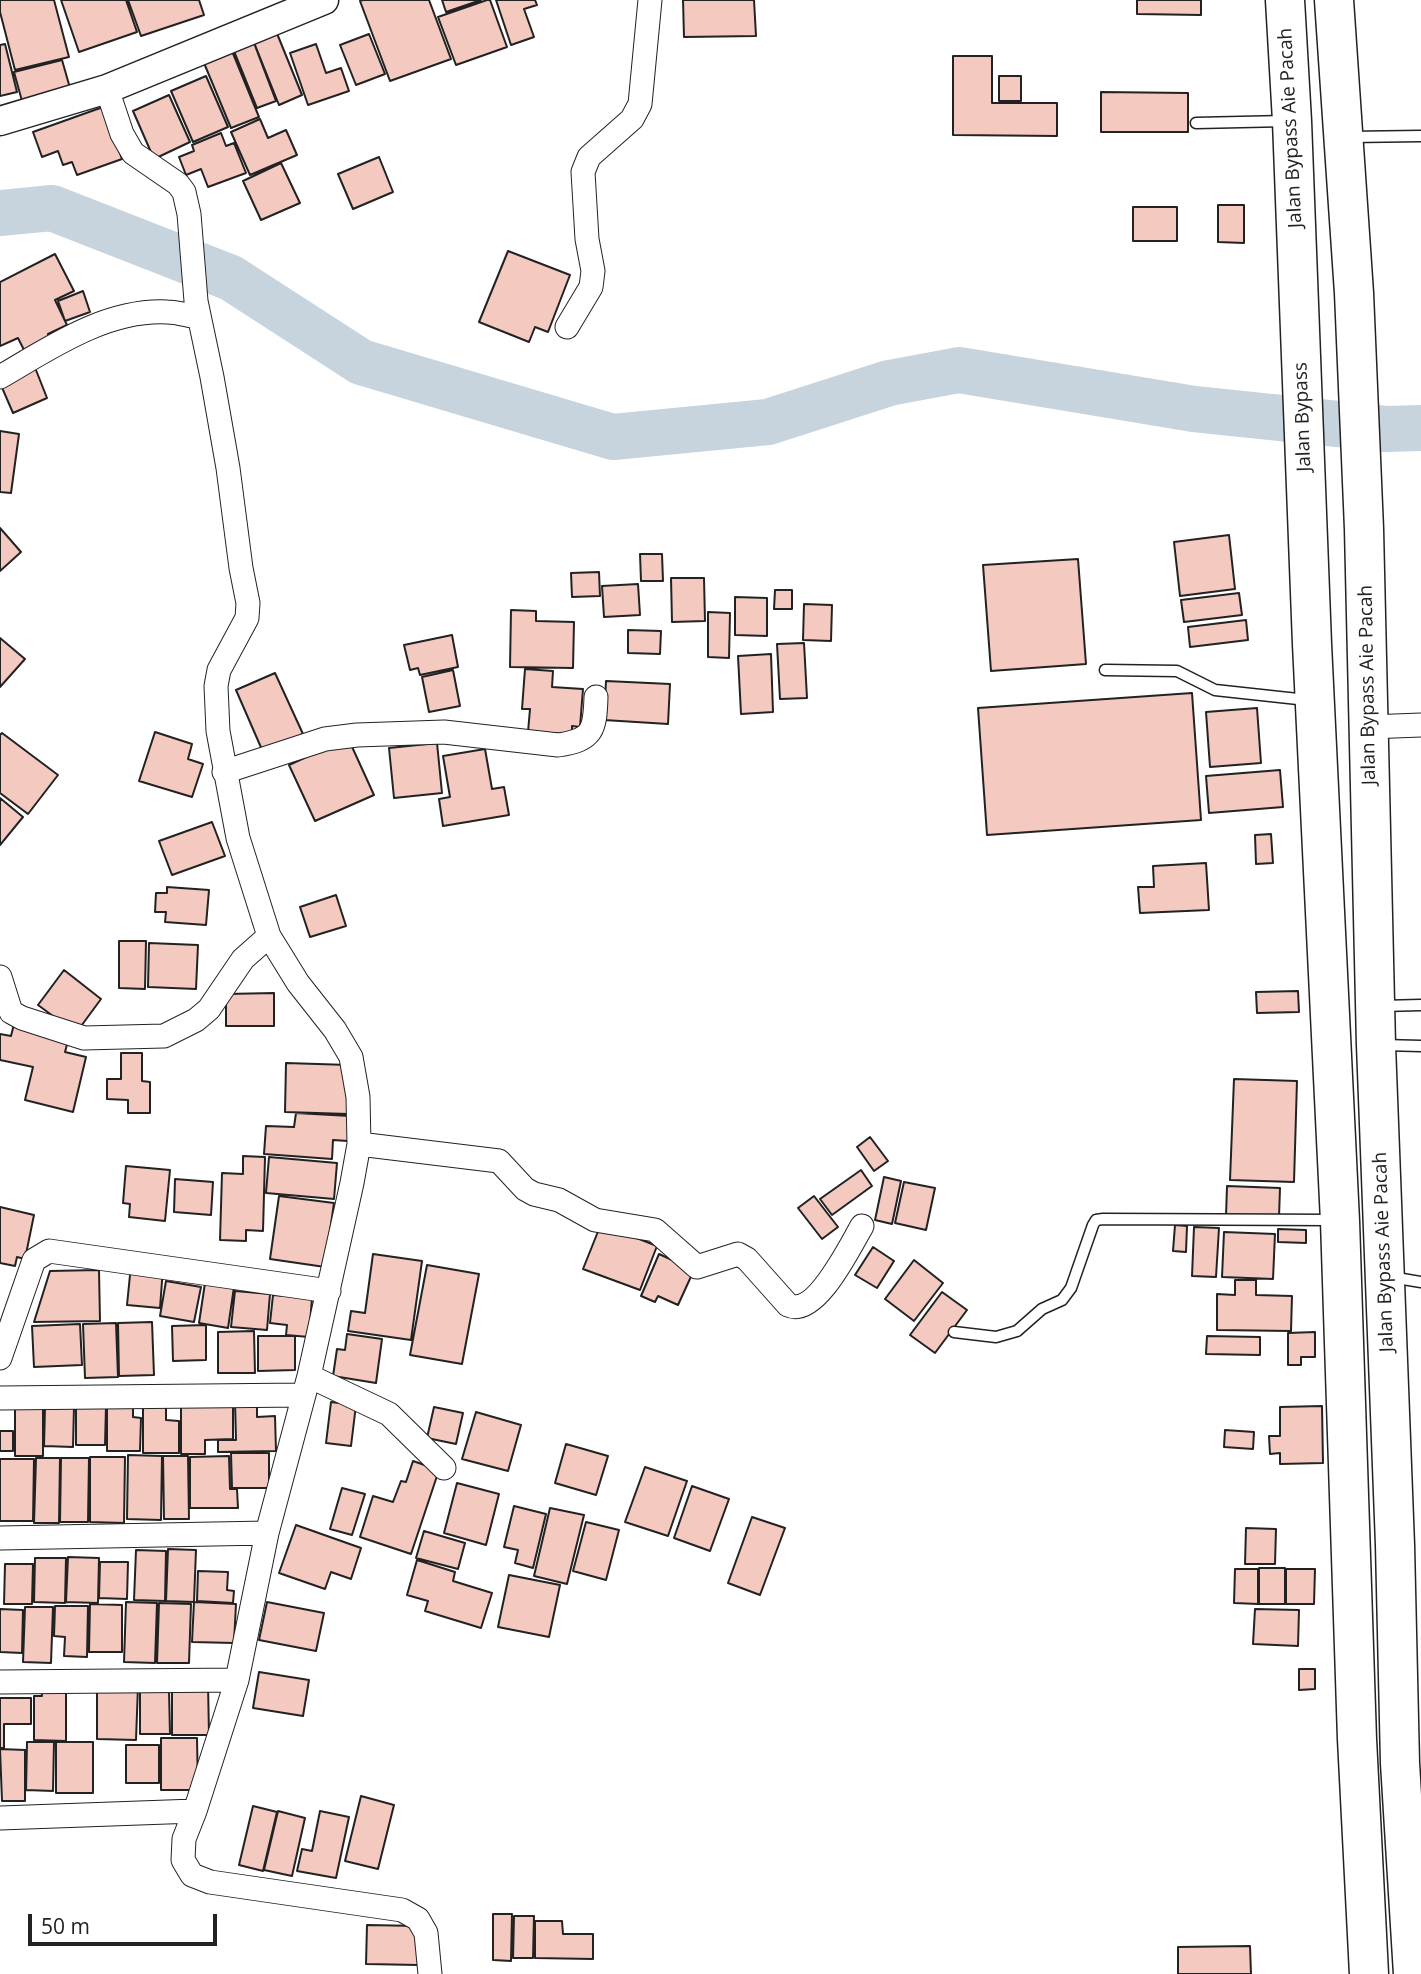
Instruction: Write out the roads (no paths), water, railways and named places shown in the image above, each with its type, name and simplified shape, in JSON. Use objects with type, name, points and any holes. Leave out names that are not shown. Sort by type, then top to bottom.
[{"type":"highway","name":"Jalan Bypass Aie Pacah","points":[[1285,0],[1298,298]]},
{"type":"highway","points":[[1334,0],[1343,137]]},
{"type":"highway","name":"Jalan Bypass Aie Pacah","points":[[1343,137],[1354,293],[1364,529],[1376,1045],[1403,1279],[1400,1763],[1413,1974]]},
{"type":"highway","name":"Jalan Bypass","points":[[1298,298],[1340,1221],[1357,1739],[1369,1974]]},
{"type":"street","points":[[0,121],[107,89],[324,0]]},
{"type":"street","points":[[567,327],[591,287],[593,271],[582,191],[583,172],[589,157],[632,119],[640,104],[650,0]]},
{"type":"street","points":[[107,89],[122,134],[134,153],[178,184],[184,192],[189,215],[198,309],[223,442],[248,603],[247,618],[219,670],[216,686],[218,731],[238,838],[269,936],[298,983],[335,1030],[351,1057],[358,1097],[359,1144],[329,1291],[267,1533],[237,1680],[184,1839],[183,1860],[192,1875],[210,1882],[402,1910],[418,1919],[426,1933],[430,1974]]},
{"type":"street","points":[[0,377],[99,324],[123,317],[198,309]]},
{"type":"street","points":[[224,772],[325,738],[357,734],[444,732],[558,745],[574,743],[591,732],[595,721],[596,697]]},
{"type":"street","points":[[1369,727],[1421,725]]},
{"type":"street","points":[[0,977],[11,1012],[22,1018],[84,1038],[164,1036],[195,1020],[209,1009],[243,959],[269,936]]},
{"type":"street","points":[[359,1144],[499,1161],[525,1189],[534,1194],[559,1200],[595,1220],[655,1230],[697,1267],[738,1254],[747,1259],[788,1305],[794,1308],[805,1305],[825,1287],[862,1226]]},
{"type":"street","points":[[0,1358],[12,1310],[34,1260],[49,1251],[329,1291]]},
{"type":"street","points":[[0,1398],[306,1386],[389,1414],[444,1468]]},
{"type":"street","points":[[0,1538],[267,1533]]},
{"type":"street","points":[[0,1682],[237,1680]]},
{"type":"street","points":[[0,1818],[195,1811]]},
{"type":"lane","points":[[1196,123],[1292,121]]},
{"type":"lane","points":[[1343,137],[1421,136]]},
{"type":"lane","points":[[1105,670],[1177,671],[1215,690],[1315,700]]},
{"type":"lane","points":[[1375,1006],[1421,1005]]},
{"type":"lane","points":[[1376,1045],[1421,1046]]},
{"type":"lane","points":[[954,1332],[996,1337],[1017,1331],[1042,1309],[1062,1300],[1071,1288],[1096,1220],[1340,1221]]},
{"type":"waterway","points":[[0,213],[52,208],[231,278],[361,362],[613,437],[768,422],[889,383],[959,370],[1194,409],[1386,429],[1421,428]]}]
